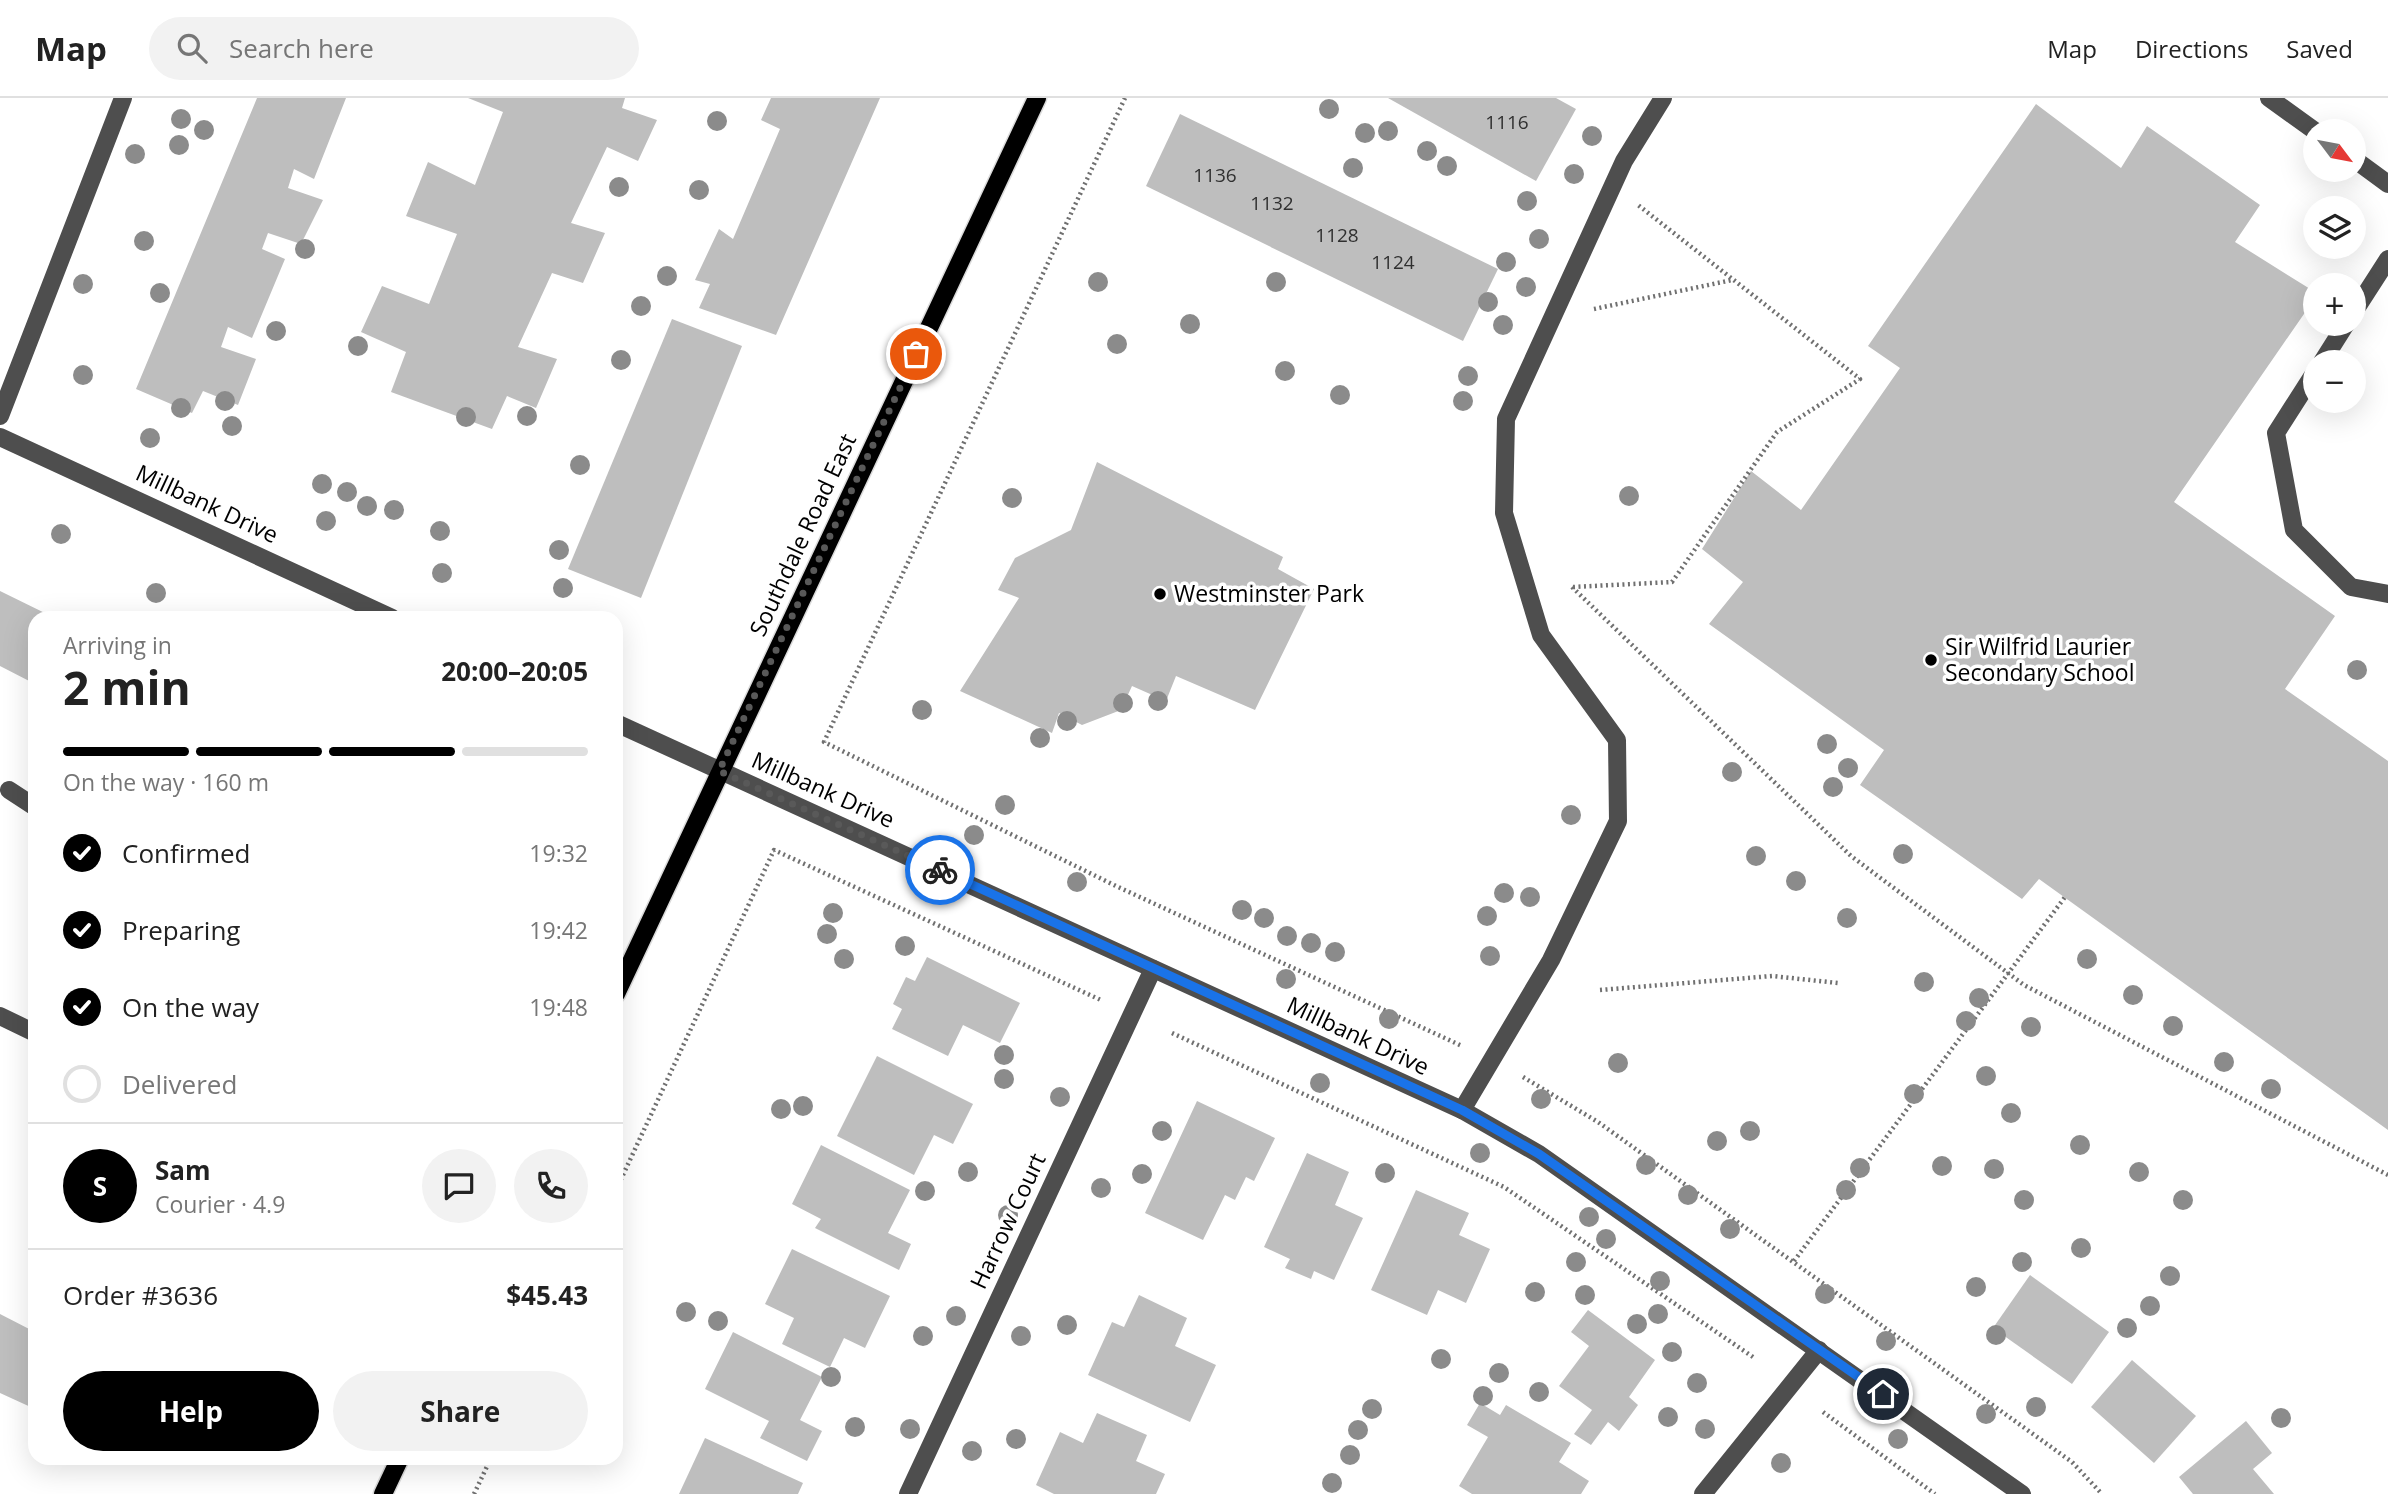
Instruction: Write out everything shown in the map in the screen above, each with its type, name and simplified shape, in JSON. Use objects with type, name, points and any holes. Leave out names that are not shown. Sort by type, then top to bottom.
[{"type":"main road","name":"Southdale Road East","points":[[623,979],[1037,98]]},
{"type":"main road","points":[[383,1494],[397,1465]]},
{"type":"street","points":[[0,416],[123,98]]},
{"type":"street","points":[[1462,1110],[1551,960],[1618,821],[1617,740],[1541,635],[1504,513],[1506,419],[1624,161],[1663,98]]},
{"type":"street","points":[[2269,98],[2303,122]]},
{"type":"street","points":[[2366,168],[2388,184]]},
{"type":"street","points":[[2366,293],[2388,259]]},
{"type":"street","points":[[2303,391],[2276,433],[2294,530],[2351,587],[2388,594]]},
{"type":"street","name":"Millbank Drive","points":[[0,437],[377,611]]},
{"type":"street","name":"Millbank Drive","points":[[623,726],[1462,1110],[1539,1154],[2022,1494]]},
{"type":"street","points":[[9,790],[28,802]]},
{"type":"street","name":"Harrow Court","points":[[908,1494],[1153,968]]},
{"type":"street","points":[[0,1016],[28,1030]]},
{"type":"street","points":[[1703,1494],[1819,1350]]},
{"type":"path","points":[[1125,98],[824,742],[1116,886],[1462,1046]]},
{"type":"path","points":[[1613,186],[1860,379],[1777,432],[1672,582],[1572,587],[1851,856],[2024,985],[2388,1175]]},
{"type":"path","points":[[1552,318],[1733,279]]},
{"type":"path","points":[[623,1175],[774,850],[1103,1001]]},
{"type":"path","points":[[1794,1261],[2065,897]]},
{"type":"path","points":[[1600,990],[1772,976],[1838,983]]},
{"type":"path","points":[[1172,1033],[1504,1187],[1753,1357]]},
{"type":"path","points":[[1523,1077],[1598,1122],[1794,1261],[2072,1462],[2102,1494]]},
{"type":"path","points":[[1823,1412],[1935,1494]]},
{"type":"path","points":[[474,1494],[488,1465]]},
{"type":"building","points":[[257,98],[346,98],[314,179],[294,169],[288,188],[323,200],[301,244],[268,233],[262,249],[285,259],[252,338],[228,327],[221,347],[256,359],[238,405],[203,391],[192,413],[136,389]]},
{"type":"building","points":[[468,98],[625,98],[622,108],[657,120],[638,161],[607,147],[571,223],[605,233],[583,283],[552,273],[518,347],[557,359],[536,408],[507,396],[492,429],[391,392],[406,352],[361,332],[382,286],[429,304],[457,234],[406,216],[428,162],[475,185],[503,112]]},
{"type":"building","points":[[771,98],[880,98],[776,335],[699,308],[710,284],[695,280],[719,229],[733,239],[780,129],[761,120]]},
{"type":"building","points":[[1388,98],[1556,98],[1576,109],[1536,181]]},
{"type":"building","points":[[2036,104],[2121,168],[2147,126],[2260,205],[2235,242],[2303,284],[2303,315],[2174,502],[2335,616],[2285,689],[2388,761],[2388,1130],[2039,879],[2022,899],[1860,785],[1884,750],[1709,624],[1743,582],[1702,549],[1751,471],[1801,510],[1900,368],[1868,346]]},
{"type":"building","points":[[1180,114],[1498,269],[1463,341],[1146,186]]},
{"type":"building","points":[[672,319],[742,346],[641,598],[568,569]]},
{"type":"building","name":"Westminster Park","points":[[1097,462],[1283,557],[1278,569],[1314,589],[1255,710],[1176,676],[1166,701],[1132,686],[1121,710],[1082,725],[1059,713],[1052,733],[960,691],[1019,598],[998,590],[1015,558],[1071,530]]},
{"type":"building","points":[[0,591],[41,611],[28,611],[28,680],[0,666]]},
{"type":"building","points":[[927,957],[1020,1003],[1000,1043],[963,1025],[948,1056],[892,1029],[902,1009],[893,1004],[906,977],[915,981]]},
{"type":"building","points":[[877,1056],[973,1104],[953,1144],[934,1135],[914,1175],[837,1136]]},
{"type":"building","points":[[1197,1101],[1275,1138],[1254,1181],[1246,1177],[1235,1200],[1225,1195],[1203,1240],[1145,1213]]},
{"type":"building","points":[[821,1145],[910,1190],[888,1233],[911,1244],[899,1270],[815,1228],[821,1219],[792,1204]]},
{"type":"building","points":[[1307,1153],[1349,1172],[1335,1205],[1363,1218],[1334,1280],[1314,1271],[1311,1279],[1285,1268],[1290,1259],[1264,1247]]},
{"type":"building","points":[[1416,1190],[1469,1213],[1459,1235],[1490,1249],[1466,1303],[1438,1290],[1427,1315],[1371,1290]]},
{"type":"building","points":[[792,1249],[890,1296],[865,1348],[844,1338],[830,1367],[782,1344],[794,1318],[765,1304]]},
{"type":"building","points":[[2030,1275],[2109,1332],[2072,1384],[1993,1328]]},
{"type":"building","points":[[1139,1295],[1187,1318],[1175,1346],[1216,1365],[1190,1422],[1088,1375],[1112,1322],[1124,1327]]},
{"type":"building","points":[[1588,1310],[1655,1360],[1629,1397],[1638,1405],[1619,1431],[1608,1422],[1591,1445],[1574,1434],[1592,1410],[1559,1386],[1589,1346],[1571,1332]]},
{"type":"building","points":[[0,1314],[28,1328],[28,1406],[0,1393]]},
{"type":"building","points":[[733,1332],[822,1377],[800,1420],[822,1431],[807,1461],[760,1438],[769,1421],[705,1389]]},
{"type":"building","points":[[2132,1360],[2196,1416],[2154,1463],[2091,1407]]},
{"type":"building","points":[[1480,1403],[1500,1415],[1506,1405],[1571,1443],[1559,1462],[1589,1481],[1581,1494],[1472,1494],[1459,1486],[1488,1437],[1467,1425]]},
{"type":"building","points":[[1097,1413],[1147,1435],[1136,1461],[1165,1474],[1156,1494],[1054,1494],[1036,1485],[1060,1432],[1083,1443]]},
{"type":"building","points":[[2246,1421],[2272,1453],[2253,1469],[2274,1494],[2193,1494],[2179,1477]]},
{"type":"building","points":[[705,1438],[803,1483],[798,1494],[679,1494]]},
{"type":"way so far","points":[[916,354],[719,771],[940,870]]},
{"type":"place","name":"Westminster Park","points":[[1160,594]]},
{"type":"place","name":"Sir Wilfrid Laurier Secondary School","points":[[1931,660]]},
{"type":"route","points":[[940,870],[1462,1110],[1539,1154],[1883,1394]]}]
